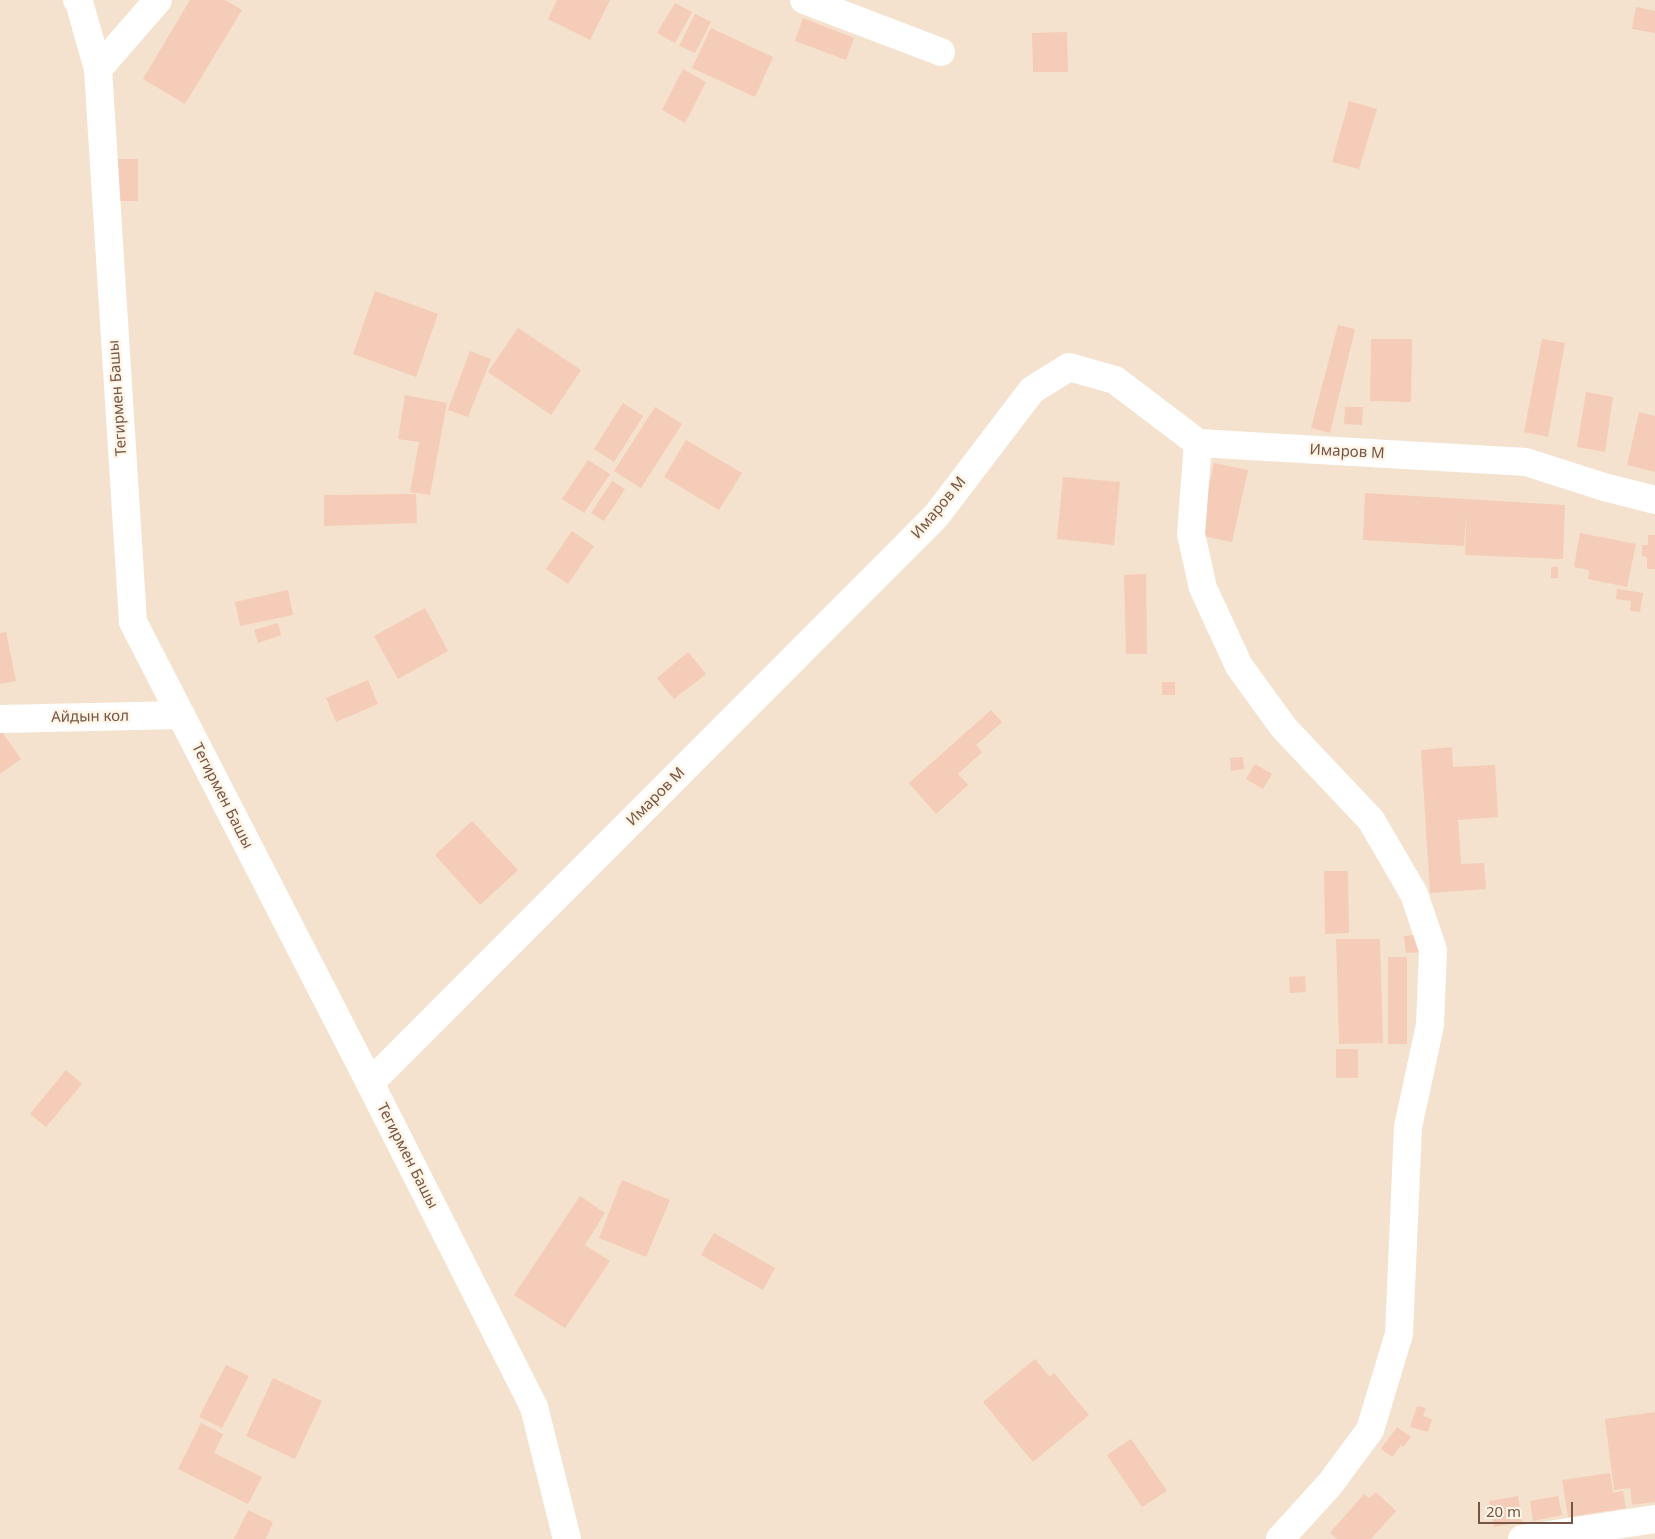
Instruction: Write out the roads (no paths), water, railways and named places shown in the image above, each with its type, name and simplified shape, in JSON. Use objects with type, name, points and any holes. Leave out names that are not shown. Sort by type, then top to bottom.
[{"type":"street","name":"Тегирмен Башы","points":[[77,0],[98,69],[133,622],[370,1083],[534,1408],[568,1539]]},
{"type":"street","points":[[98,69],[158,0]]},
{"type":"street","points":[[804,0],[941,52]]},
{"type":"street","name":"Имаров М","points":[[370,1083],[936,516],[1032,390],[1069,367],[1115,380],[1198,443],[1526,462],[1604,487],[1655,500]]},
{"type":"street","points":[[1198,443],[1191,534],[1203,588],[1239,666],[1284,728],[1371,820],[1414,894],[1434,950],[1430,1026],[1408,1127],[1399,1334],[1370,1430],[1330,1484],[1280,1539]]},
{"type":"street","name":"Айдын кол","points":[[0,719],[181,715]]},
{"type":"street","points":[[1522,1539],[1655,1519]]}]
